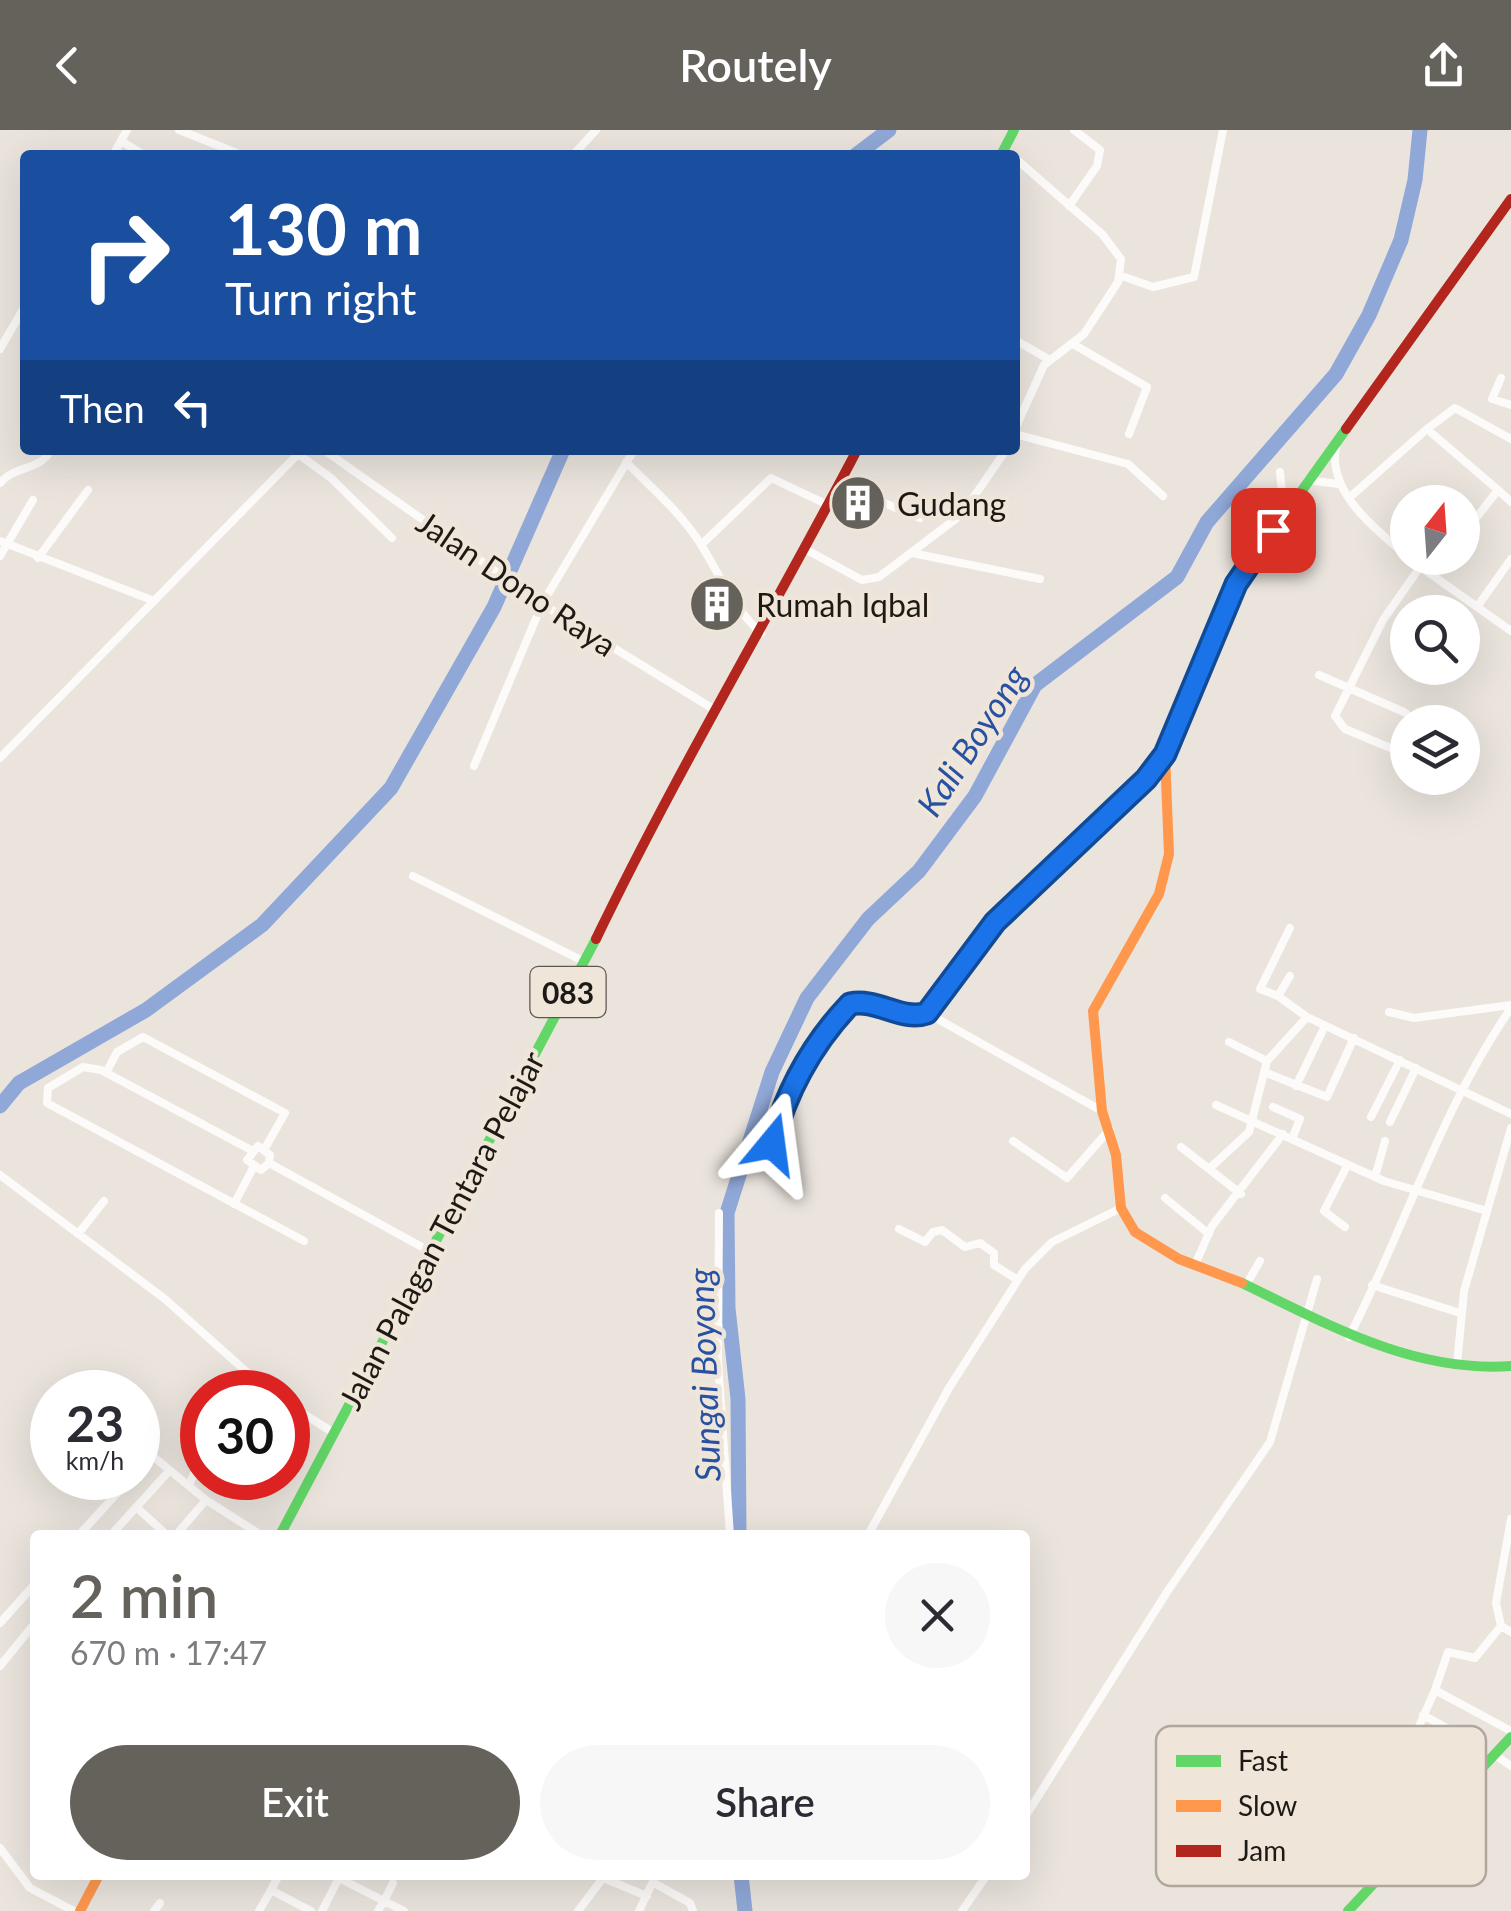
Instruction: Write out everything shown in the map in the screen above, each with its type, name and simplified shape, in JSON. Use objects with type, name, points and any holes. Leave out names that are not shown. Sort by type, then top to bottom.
[{"type":"street","points":[[116,150],[126,130]]},
{"type":"street","points":[[178,130],[229,150]]},
{"type":"street","points":[[578,150],[596,130]]},
{"type":"street","points":[[1070,206],[1100,156],[1095,144],[1074,130]]},
{"type":"street","points":[[1119,275],[1153,287],[1194,277],[1223,130]]},
{"type":"street","points":[[122,141],[136,150]]},
{"type":"street","points":[[1020,164],[1114,246],[1120,260],[1119,275],[1073,344],[1050,360],[1036,378],[1020,419]]},
{"type":"street","points":[[772,1144],[784,1098],[818,1042],[850,1004],[873,1003],[917,1017],[927,1013],[995,922],[1146,779],[1165,754],[1236,584],[1338,436],[1511,199]]},
{"type":"street","points":[[0,349],[20,315]]},
{"type":"street","points":[[1020,343],[1050,360]]},
{"type":"street","points":[[1073,344],[1147,387],[1129,434]]},
{"type":"street","points":[[1502,378],[1492,398],[1511,405]]},
{"type":"street","points":[[1349,498],[1455,408],[1511,438]]},
{"type":"street","points":[[1427,429],[1511,502]]},
{"type":"street","points":[[1020,433],[1128,464],[1163,496]]},
{"type":"street","points":[[1338,436],[1332,467],[1338,484],[1390,539]]},
{"type":"street","points":[[0,483],[6,476],[44,462],[48,455]]},
{"type":"street","points":[[0,758],[297,455]]},
{"type":"street","points":[[304,455],[392,538]]},
{"type":"street","name":"Jalan Dono Raya","points":[[331,455],[542,604],[715,710]]},
{"type":"street","points":[[474,766],[542,604],[631,455]]},
{"type":"street","name":"Jalan Palagan Tentara Pelajar","points":[[283,1530],[585,962],[668,792],[761,632],[854,455]]},
{"type":"street","points":[[803,548],[862,580],[878,577],[962,514],[1003,455]]},
{"type":"street","points":[[626,462],[679,515],[701,545],[734,607],[761,632]]},
{"type":"street","points":[[1273,530],[1268,520],[1282,492],[1280,472]]},
{"type":"street","points":[[701,545],[772,478],[826,504]]},
{"type":"street","points":[[1308,480],[1338,484]]},
{"type":"street","points":[[839,484],[920,518]]},
{"type":"street","points":[[38,558],[88,490]]},
{"type":"street","points":[[1480,513],[1498,490]]},
{"type":"street","points":[[0,556],[3,543],[34,500]]},
{"type":"street","points":[[3,543],[154,601]]},
{"type":"street","points":[[912,552],[1040,579]]},
{"type":"street","points":[[1480,603],[1511,559]]},
{"type":"street","points":[[1390,746],[1345,728],[1335,716],[1346,687],[1383,620],[1414,575]]},
{"type":"street","points":[[1431,575],[1460,595]]},
{"type":"street","points":[[698,603],[710,610],[734,607]]},
{"type":"street","points":[[1480,609],[1511,631]]},
{"type":"street","points":[[1319,675],[1390,706]]},
{"type":"street","points":[[1165,754],[1170,854],[1159,894],[1098,996],[1094,1011],[1102,1110],[1110,1129],[1120,1208],[1135,1232],[1195,1265],[1246,1285],[1375,1348],[1457,1364],[1511,1366]]},
{"type":"street","points":[[413,876],[585,962]]},
{"type":"street","points":[[1290,928],[1260,989],[1278,996],[1307,1018],[1511,1114]]},
{"type":"street","points":[[1278,996],[1290,976]]},
{"type":"street","points":[[1389,1012],[1414,1018],[1511,1006]]},
{"type":"street","points":[[1349,1336],[1413,1191],[1511,1006]]},
{"type":"street","points":[[927,1013],[1102,1110]]},
{"type":"street","points":[[1210,1168],[1248,1132],[1267,1061],[1307,1018]]},
{"type":"street","points":[[1296,1086],[1325,1026]]},
{"type":"street","points":[[106,1073],[117,1052],[143,1037],[285,1113],[264,1150]]},
{"type":"street","points":[[1264,1072],[1328,1097],[1354,1038]]},
{"type":"street","points":[[1228,1042],[1267,1061]]},
{"type":"street","points":[[1372,1117],[1400,1060]]},
{"type":"street","points":[[251,1150],[106,1073],[82,1067],[48,1088],[48,1104],[304,1241]]},
{"type":"street","points":[[1390,1122],[1416,1068]]},
{"type":"street","points":[[1216,1105],[1374,1177],[1487,1211]]},
{"type":"street","points":[[1273,1108],[1300,1119],[1292,1139]]},
{"type":"street","points":[[1457,1364],[1460,1313],[1511,1128]]},
{"type":"street","points":[[1014,1141],[1068,1178],[1110,1129]]},
{"type":"street","points":[[1195,1265],[1208,1234],[1283,1134]]},
{"type":"street","points":[[1374,1177],[1385,1141]]},
{"type":"street","points":[[258,1146],[270,1154],[270,1164],[261,1170],[253,1168],[247,1160],[251,1150],[258,1146]]},
{"type":"street","points":[[1181,1146],[1241,1194]]},
{"type":"street","points":[[270,1164],[432,1252]]},
{"type":"street","points":[[1346,1228],[1324,1211],[1347,1166]]},
{"type":"street","points":[[234,1204],[253,1168]]},
{"type":"street","points":[[1,1177],[165,1299],[246,1370]]},
{"type":"street","points":[[1165,1198],[1208,1234]]},
{"type":"street","points":[[78,1234],[104,1201]]},
{"type":"street","points":[[871,1530],[949,1388],[1018,1280],[1052,1242],[1120,1208]]},
{"type":"street","points":[[719,1213],[718,1362],[730,1530]]},
{"type":"street","points":[[900,1229],[925,1242],[942,1230],[965,1248],[980,1243],[994,1253],[994,1265],[1018,1280]]},
{"type":"street","points":[[1246,1285],[1260,1261]]},
{"type":"street","points":[[1030,1808],[1167,1592],[1270,1442],[1317,1279]]},
{"type":"street","points":[[1372,1286],[1460,1313]]},
{"type":"street","points":[[310,1418],[334,1433]]},
{"type":"street","points":[[160,1462],[180,1479]]},
{"type":"street","points":[[116,1530],[169,1471]]},
{"type":"street","points":[[83,1530],[110,1500]]},
{"type":"street","points":[[180,1530],[206,1500],[253,1530]]},
{"type":"street","points":[[136,1508],[161,1530]]},
{"type":"street","points":[[1511,1519],[1496,1603],[1501,1626],[1511,1632]]},
{"type":"street","points":[[0,1623],[30,1590]]},
{"type":"street","points":[[1419,1726],[1448,1652],[1474,1658],[1501,1626]]},
{"type":"street","points":[[0,1666],[30,1629]]},
{"type":"street","points":[[1435,1690],[1511,1734],[1486,1765]]},
{"type":"street","points":[[1423,1715],[1443,1726]]},
{"type":"street","points":[[1495,1755],[1511,1766]]},
{"type":"street","points":[[0,1848],[30,1888],[77,1911],[96,1880]]},
{"type":"street","points":[[259,1911],[275,1880]]},
{"type":"street","points":[[322,1911],[334,1880]]},
{"type":"street","points":[[344,1880],[404,1911]]},
{"type":"street","points":[[578,1911],[588,1902],[598,1880]]},
{"type":"street","points":[[604,1880],[647,1896]]},
{"type":"street","points":[[639,1911],[655,1880]]},
{"type":"street","points":[[656,1880],[690,1903],[694,1911]]},
{"type":"street","points":[[962,1911],[983,1880]]},
{"type":"street","points":[[378,1911],[393,1883]]},
{"type":"street","points":[[1348,1911],[1372,1886]]},
{"type":"street","points":[[270,1890],[311,1911]]},
{"type":"waterway","points":[[863,150],[889,130]]},
{"type":"waterway","name":"Kali Boyong","points":[[739,1530],[738,1399],[728,1308],[727,1213],[772,1072],[807,998],[868,919],[919,871],[975,796],[1035,685],[1177,577],[1207,522],[1336,374],[1369,315],[1401,240],[1415,180],[1420,130]]},
{"type":"waterway","points":[[0,1106],[19,1083],[146,1010],[262,925],[391,788],[494,607],[561,455]]},
{"type":"waterway","name":"Sungai Boyong","points":[[742,1880],[745,1911]]},
{"type":"traffic: fast","points":[[1004,150],[1014,130]]},
{"type":"traffic: fast","points":[[927,1013],[995,922],[1146,779],[1165,754],[1235,584],[1346,429]]},
{"type":"traffic: fast","points":[[283,1530],[596,939]]},
{"type":"traffic: fast","points":[[1242,1283],[1339,1329],[1405,1354],[1475,1366],[1511,1366]]},
{"type":"traffic: fast","points":[[1486,1764],[1511,1737]]},
{"type":"traffic: fast","points":[[1348,1911],[1371,1886]]},
{"type":"traffic: slow","points":[[1165,755],[1169,854],[1159,894],[1093,1011],[1102,1111],[1116,1155],[1121,1208],[1135,1232],[1179,1259],[1242,1283]]},
{"type":"traffic: slow","points":[[80,1911],[96,1880]]},
{"type":"traffic: jam","points":[[1346,429],[1511,199]]},
{"type":"traffic: jam","points":[[596,939],[658,816],[854,455]]},
{"type":"place","name":"Gudang","points":[[858,503]]},
{"type":"place","name":"Rumah Iqbal","points":[[717,604]]},
{"type":"route","points":[[772,1144],[784,1098],[796,1086],[830,1024],[850,1004],[873,1003],[917,1017],[927,1013],[995,922],[1092,826],[1146,779],[1165,754],[1208,643],[1236,584],[1273,530]]}]
